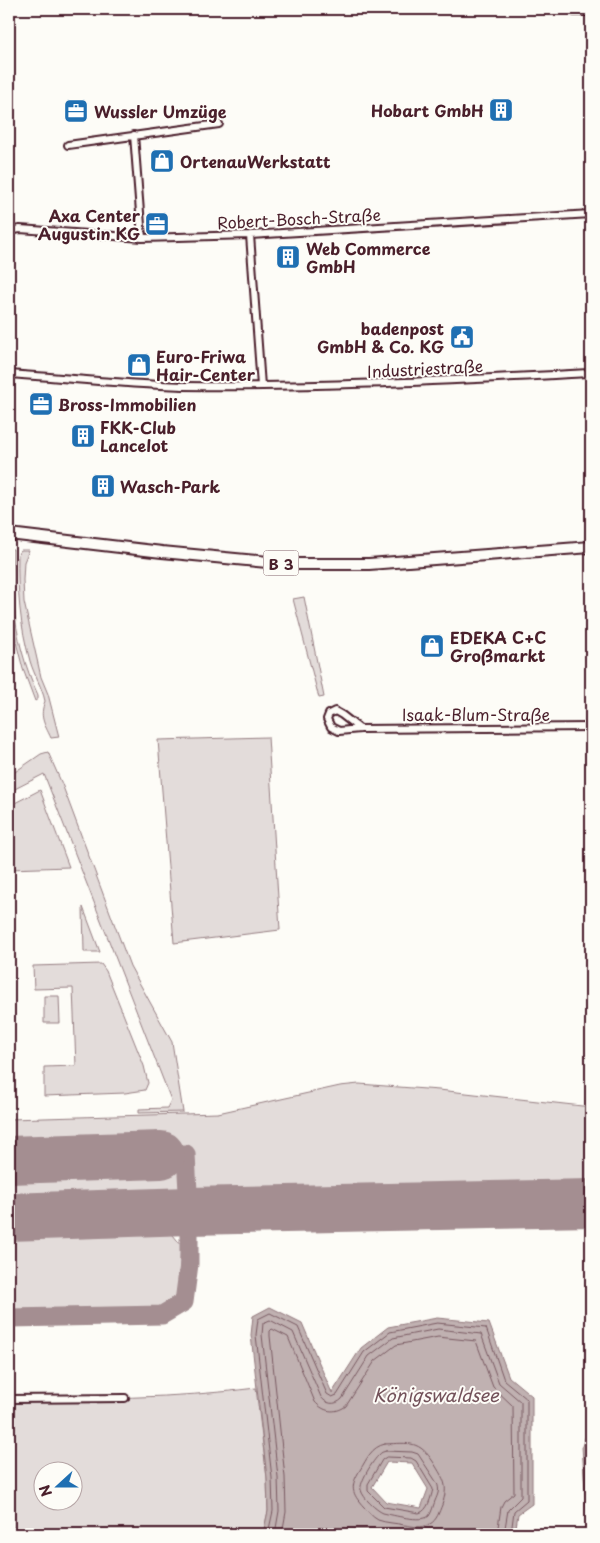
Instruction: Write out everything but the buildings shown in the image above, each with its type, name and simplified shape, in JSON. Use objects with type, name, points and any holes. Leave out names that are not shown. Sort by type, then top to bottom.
[{"type":"main road","name":"B 3","points":[[9,534],[162,552],[290,564],[369,564],[591,548]]},
{"type":"street","points":[[574,12],[591,12]]},
{"type":"street","points":[[68,145],[219,124]]},
{"type":"street","points":[[134,135],[142,238]]},
{"type":"street","name":"Robert-Bosch-Straße","points":[[9,231],[20,229],[142,238],[250,236],[591,214]]},
{"type":"street","points":[[250,236],[261,386]]},
{"type":"street","name":"Industriestraße","points":[[9,374],[180,386],[261,386],[394,383],[591,373]]},
{"type":"street","name":"Isaak-Blum-Straße","points":[[360,729],[335,711],[328,714],[327,719],[331,727],[339,731],[360,729],[591,727]]},
{"type":"street","points":[[9,1399],[125,1398]]},
{"type":"shaded area","points":[[9,549],[13,549],[13,590],[17,628],[25,662],[38,695],[38,699],[35,701],[23,669],[9,615]]},
{"type":"shaded area","points":[[21,550],[29,550],[24,562],[24,602],[41,677],[48,694],[59,737],[51,738],[44,724],[42,711],[45,701],[30,661],[24,635],[18,581],[18,554]]},
{"type":"shaded area","points":[[304,597],[324,697],[319,698],[293,599]]},
{"type":"shaded area","points":[[268,737],[280,930],[174,943],[158,740]]},
{"type":"shaded area","points":[[48,752],[62,784],[130,966],[172,1042],[183,1112],[139,1113],[139,1109],[167,1108],[171,1100],[44,774],[9,792],[9,776],[41,754]]},
{"type":"shaded area","points":[[40,790],[69,867],[9,869],[9,806]]},
{"type":"shaded area","points":[[83,907],[100,952],[84,952]]},
{"type":"shaded area","points":[[101,964],[106,971],[144,1066],[148,1083],[145,1090],[125,1093],[44,1096],[44,1067],[76,1066],[73,988],[34,989],[33,966]]},
{"type":"shaded area","points":[[44,996],[59,996],[60,1023],[44,1023]]},
{"type":"shaded area","points":[[359,1084],[439,1090],[591,1107],[591,1192],[348,1197],[9,1208],[9,1119],[218,1113],[340,1086]]},
{"type":"shaded area","points":[[165,1225],[181,1245],[178,1295],[160,1309],[9,1314],[9,1230]]},
{"type":"shaded area","points":[[256,1388],[267,1478],[268,1511],[263,1534],[9,1534],[9,1399],[194,1394]]},
{"type":"water","name":"Königswaldsee","points":[[270,1307],[302,1323],[332,1393],[361,1348],[388,1327],[437,1318],[489,1323],[509,1377],[532,1396],[532,1504],[518,1514],[515,1534],[263,1534],[268,1511],[267,1478],[251,1335],[253,1316]],"holes":[[[387,1462],[412,1463],[428,1489],[421,1508],[386,1502],[372,1487]]]},
{"type":"water","points":[[591,1422],[591,1534],[588,1534],[582,1446]]},
{"type":"taxiway","points":[[9,1318],[162,1315],[184,1302],[189,1264],[186,1154],[161,1155]]},
{"type":"runway","points":[[9,1160],[161,1155]]},
{"type":"runway","points":[[9,1217],[189,1211],[591,1203]]},
{"type":"place","name":"Hobart GmbH","points":[[501,110]]},
{"type":"place","name":"Wussler Umzüge","points":[[76,111]]},
{"type":"place","name":"OrtenauWerkstatt","points":[[162,161]]},
{"type":"place","name":"Axa Center Augustin KG","points":[[157,224]]},
{"type":"place","name":"Web Commerce GmbH","points":[[288,257]]},
{"type":"place","name":"badenpost GmbH & Co. KG","points":[[462,337]]},
{"type":"place","name":"Euro-Friwa Hair-Center","points":[[139,365]]},
{"type":"place","name":"Bross-Immobilien","points":[[41,404]]},
{"type":"place","name":"FKK-Club Lancelot","points":[[83,436]]},
{"type":"place","name":"Wasch-Park","points":[[103,486]]},
{"type":"place","name":"EDEKA C+C Großmarkt","points":[[432,646]]}]
